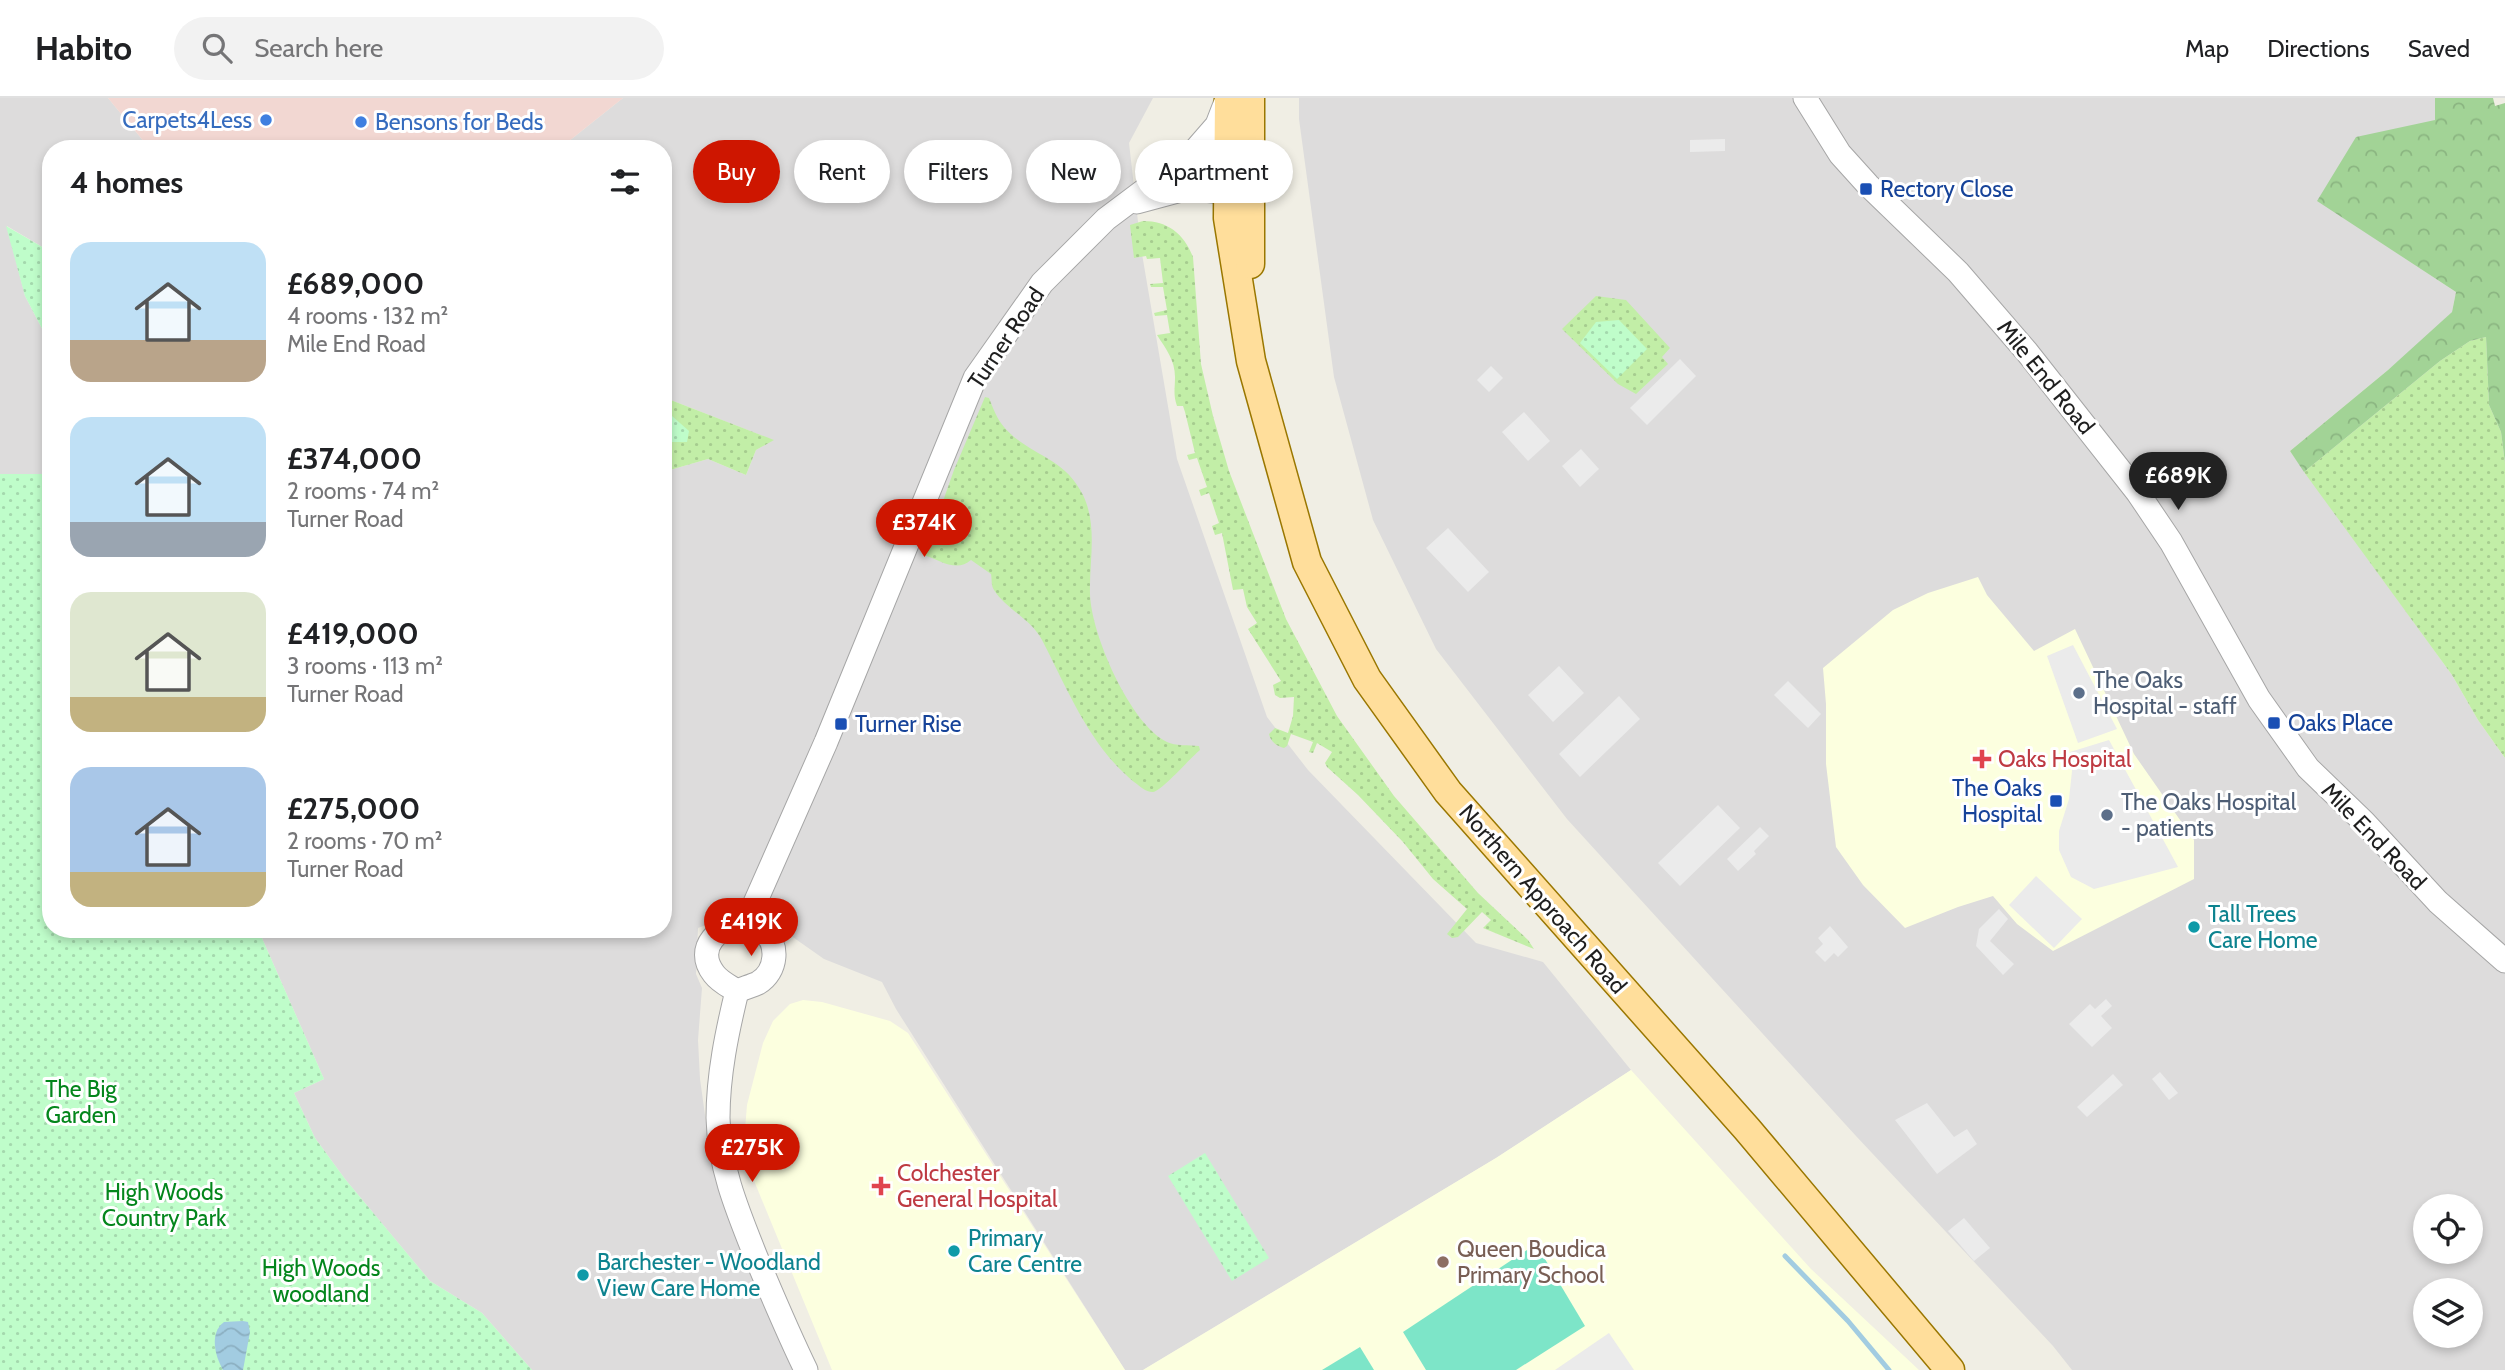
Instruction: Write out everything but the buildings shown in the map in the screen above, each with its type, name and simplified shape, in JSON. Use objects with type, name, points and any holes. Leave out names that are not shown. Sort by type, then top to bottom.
[{"type":"main road","name":"Northern Approach Road","points":[[1228,98],[1235,140]]},
{"type":"main road","name":"Northern Approach Road","points":[[1246,140],[1249,130],[1250,98]]},
{"type":"main road","name":"Northern Approach Road","points":[[1228,203],[1228,218],[1251,361],[1307,562],[1367,679],[1448,792],[1747,1129],[1950,1370]]},
{"type":"main road","name":"Northern Approach Road","points":[[1241,203],[1251,361]]},
{"type":"street","name":"Turner Road","points":[[1204,140],[1217,125],[1228,98]]},
{"type":"street","name":"Mile End Road","points":[[1805,98],[1840,154],[1868,186],[1958,271],[2028,352],[2138,493],[2171,542],[2259,699],[2308,768],[2364,822],[2438,902],[2505,961]]},
{"type":"street","name":"Turner Road","points":[[747,921],[826,742],[975,378],[1042,283],[1091,232],[1135,198]]},
{"type":"street","name":"Turner Road","points":[[1124,206],[1135,203]]},
{"type":"street","points":[[747,921],[763,930],[770,939],[774,955],[766,976],[758,983],[737,991],[713,972],[708,963],[708,951],[715,935],[723,928],[747,921]]},
{"type":"street","points":[[737,991],[720,1076],[718,1119],[722,1158],[740,1219],[806,1370]]},
{"type":"shaded area","points":[[0,98],[108,98],[143,140],[42,140],[42,247],[7,226],[25,296],[42,329],[42,474],[0,474]]},
{"type":"shaded area","points":[[108,98],[623,98],[570,140],[143,140]]},
{"type":"shaded area","points":[[623,98],[1153,98],[1129,143],[1141,248],[1177,459],[1267,717],[1308,770],[1476,943],[1543,962],[1631,1070],[1496,1158],[1143,1370],[1125,1370],[896,1009],[882,982],[824,959],[787,933],[727,907],[711,923],[698,928],[696,974],[702,988],[698,1040],[700,1079],[709,1144],[803,1370],[532,1370],[482,1313],[430,1281],[345,1179],[315,1138],[294,1093],[324,1079],[262,938],[672,938],[672,469],[708,459],[746,475],[756,450],[773,440],[672,401],[672,140],[570,140]]},
{"type":"shaded area","points":[[1299,98],[2435,98],[2435,120],[2318,201],[2456,292],[2452,312],[2423,341],[2290,451],[2452,675],[2478,720],[2505,758],[2505,1370],[2072,1370],[2053,1346],[1856,1136],[1567,819],[1436,649],[1373,520],[1334,377],[1299,119]]},
{"type":"shaded area","points":[[1725,139],[1725,151],[1690,152],[1690,140]]},
{"type":"shaded area","points":[[1680,359],[1696,376],[1647,425],[1630,408]]},
{"type":"shaded area","points":[[1491,366],[1503,378],[1489,392],[1477,380]]},
{"type":"shaded area","points":[[1524,412],[1550,441],[1528,461],[1502,432]]},
{"type":"shaded area","points":[[1581,449],[1599,469],[1580,487],[1562,466]]},
{"type":"shaded area","points":[[1448,528],[1489,572],[1468,592],[1426,548]]},
{"type":"shaded area","name":"Oaks Hospital","points":[[1978,577],[1987,595],[2034,651],[2075,629],[2134,754],[2194,840],[2194,879],[2053,951],[2017,924],[1993,896],[1905,928],[1863,885],[1836,847],[1826,764],[1823,668],[1893,610],[1928,593]]},
{"type":"shaded area","name":"The Oaks Hospital - staff","points":[[2073,645],[2117,729],[2078,743],[2047,656]]},
{"type":"shaded area","points":[[1559,666],[1584,693],[1553,722],[1528,695]]},
{"type":"shaded area","points":[[1788,681],[1821,714],[1808,728],[1774,695]]},
{"type":"shaded area","points":[[1619,696],[1640,719],[1580,777],[1559,754]]},
{"type":"shaded area","name":"The Oaks Hospital - patients","points":[[2109,740],[2178,867],[2094,889],[2071,877],[2059,850],[2059,831],[2069,799],[2072,771],[2070,752]]},
{"type":"shaded area","points":[[1718,805],[1740,828],[1680,886],[1658,863]]},
{"type":"shaded area","points":[[1760,827],[1769,836],[1754,851],[1756,854],[1738,871],[1727,859]]},
{"type":"shaded area","points":[[2036,876],[2082,919],[2054,948],[2009,905]]},
{"type":"shaded area","points":[[1999,909],[2008,919],[1990,941],[2014,964],[2003,975],[1976,946],[1979,929]]},
{"type":"shaded area","points":[[1830,926],[1848,947],[1838,957],[1834,953],[1825,962],[1815,952],[1823,944],[1818,938]]},
{"type":"shaded area","points":[[2106,999],[2112,1006],[2101,1016],[2112,1028],[2092,1047],[2069,1024],[2090,1004],[2095,1009]]},
{"type":"shaded area","name":"Colchester General Hospital","points":[[803,1000],[822,1002],[890,1021],[908,1033],[1125,1370],[832,1370],[743,1154],[747,1105],[763,1043],[773,1021],[790,1004]]},
{"type":"shaded area","points":[[1631,1070],[1811,1269],[1919,1370],[1143,1370],[1496,1158]]},
{"type":"shaded area","points":[[2160,1072],[2178,1093],[2169,1100],[2152,1079]]},
{"type":"shaded area","points":[[2113,1074],[2123,1085],[2087,1117],[2077,1107]]},
{"type":"shaded area","points":[[1927,1103],[1954,1137],[1967,1129],[1977,1144],[1937,1174],[1895,1120]]},
{"type":"shaded area","points":[[1964,1218],[1990,1248],[1974,1261],[1948,1231]]},
{"type":"shaded area","points":[[1609,1333],[1634,1370],[1555,1370]]},
{"type":"green space","points":[[2435,98],[2493,98],[2495,106],[2505,103],[2505,463],[2501,432],[2489,405],[2486,337],[2470,341],[2440,361],[2304,472],[2290,451],[2388,370],[2452,312],[2456,292],[2317,201],[2356,137],[2435,120]]},
{"type":"green space","points":[[1143,221],[1160,223],[1174,230],[1193,257],[1201,364],[1229,471],[1286,619],[1337,716],[1394,796],[1478,893],[1528,940],[1534,949],[1483,928],[1491,920],[1482,912],[1458,937],[1452,938],[1447,934],[1467,909],[1433,879],[1403,842],[1327,767],[1325,763],[1332,752],[1317,743],[1313,753],[1309,752],[1313,742],[1291,734],[1284,748],[1271,739],[1269,734],[1275,728],[1288,733],[1293,716],[1294,697],[1280,698],[1275,695],[1273,685],[1281,681],[1248,629],[1257,623],[1247,607],[1243,589],[1233,590],[1222,533],[1215,535],[1212,526],[1219,523],[1209,493],[1201,496],[1199,490],[1207,487],[1197,458],[1189,460],[1187,455],[1195,453],[1183,406],[1177,406],[1176,402],[1173,365],[1157,335],[1170,333],[1167,315],[1155,316],[1154,313],[1167,310],[1163,287],[1151,287],[1150,284],[1163,283],[1160,258],[1134,258],[1130,225]]},
{"type":"green space","points":[[6,226],[42,247],[42,329],[25,296]]},
{"type":"green space","points":[[1596,296],[1626,300],[1670,348],[1662,357],[1668,364],[1636,394],[1618,384],[1562,329]]},
{"type":"green space","points":[[1619,320],[1647,349],[1617,379],[1580,343],[1596,322]]},
{"type":"green space","points":[[2486,337],[2489,405],[2501,432],[2505,463],[2505,758],[2478,720],[2452,675],[2304,472],[2440,361],[2470,341]]},
{"type":"green space","points":[[985,397],[989,398],[997,417],[1014,437],[1066,472],[1083,495],[1092,531],[1092,611],[1105,654],[1127,698],[1153,732],[1167,742],[1199,746],[1200,750],[1169,781],[1153,792],[1134,782],[1104,751],[1081,716],[1042,640],[1025,620],[999,597],[993,588],[991,574],[971,560],[966,564],[954,565],[924,555],[954,470]]},
{"type":"green space","points":[[672,400],[774,440],[756,450],[746,475],[708,459],[672,469]]},
{"type":"green space","points":[[672,416],[689,431],[687,442],[672,442]]},
{"type":"green space","name":"High Woods Country Park","points":[[0,474],[42,474],[42,938],[262,938],[324,1079],[294,1093],[315,1138],[345,1179],[430,1281],[482,1313],[532,1370],[0,1370]]},
{"type":"green space","points":[[1205,1153],[1269,1258],[1232,1281],[1168,1176]]},
{"type":"green space","points":[[1536,1244],[1585,1326],[1516,1370],[1426,1370],[1403,1332]]},
{"type":"green space","points":[[1360,1347],[1374,1370],[1322,1370]]},
{"type":"water","points":[[224,1322],[248,1322],[250,1332],[243,1370],[223,1370],[216,1352],[216,1332]]},
{"type":"waterway","points":[[1785,1256],[1848,1321],[1889,1370]]},
{"type":"place","name":"Carpets4Less","points":[[266,120]]},
{"type":"place","name":"Bensons for Beds","points":[[361,122]]},
{"type":"place","name":"Rectory Close","points":[[1866,189]]},
{"type":"place","name":"The Oaks Hospital - staff","points":[[2079,693]]},
{"type":"place","name":"Oaks Place","points":[[2274,723]]},
{"type":"place","name":"Turner Rise","points":[[841,724]]},
{"type":"place","name":"Oaks Hospital","points":[[1982,759]]},
{"type":"place","name":"The Oaks Hospital","points":[[2056,801]]},
{"type":"place","name":"The Oaks Hospital - patients","points":[[2107,815]]},
{"type":"place","name":"Tall Trees Care Home","points":[[2194,927]]},
{"type":"place","name":"Colchester General Hospital","points":[[881,1186]]},
{"type":"place","name":"Primary Care Centre","points":[[954,1251]]},
{"type":"place","name":"Queen Boudica Primary School","points":[[1443,1262]]},
{"type":"place","name":"Barchester - Woodland View Care Home","points":[[583,1275]]},
{"type":"park label","name":"The Big Garden","points":[[81,1102]]},
{"type":"park label","name":"High Woods woodland","points":[[321,1281]]}]
